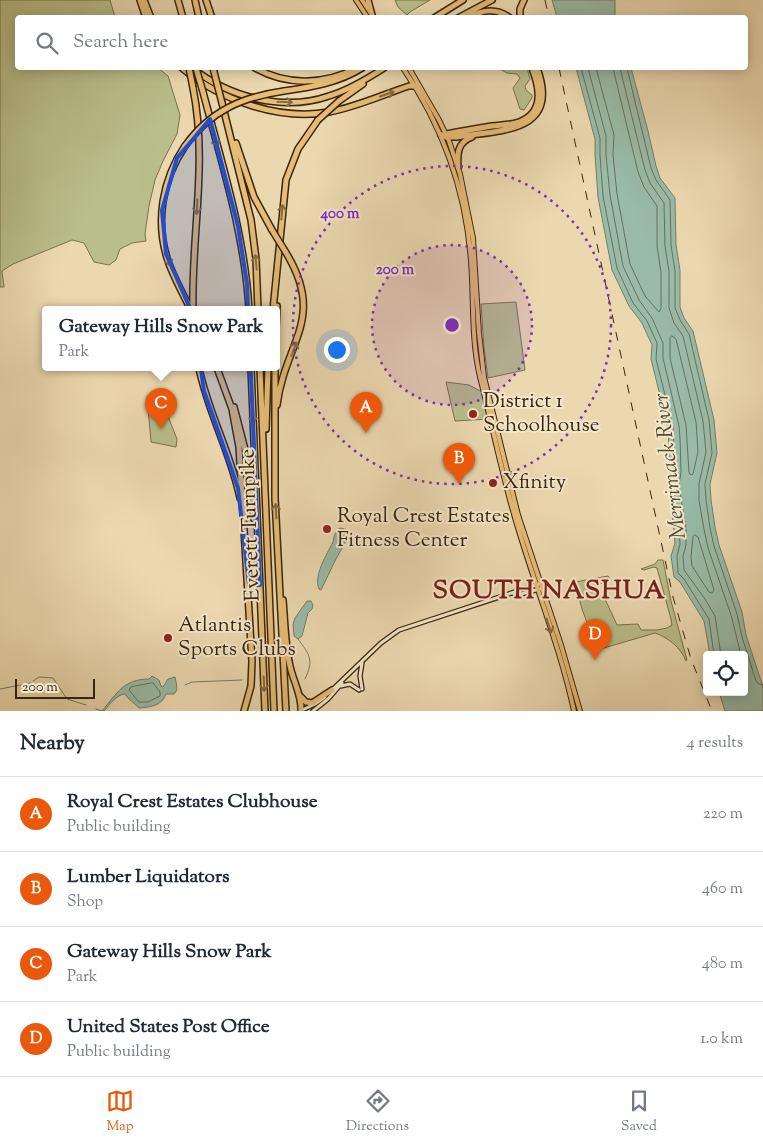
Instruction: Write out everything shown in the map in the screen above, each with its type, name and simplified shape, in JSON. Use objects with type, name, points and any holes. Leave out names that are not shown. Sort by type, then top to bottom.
[{"type":"highway","points":[[140,0],[145,15]]},
{"type":"highway","points":[[144,0],[150,15]]},
{"type":"highway","points":[[177,0],[180,15]]},
{"type":"highway","points":[[194,0],[198,15]]},
{"type":"highway","points":[[206,0],[211,15]]},
{"type":"highway","points":[[368,0],[371,15]]},
{"type":"highway","points":[[438,15],[458,0]]},
{"type":"highway","points":[[439,15],[463,0]]},
{"type":"highway","points":[[464,15],[492,0]]},
{"type":"highway","points":[[520,15],[520,9],[524,0]]},
{"type":"highway","points":[[474,15],[490,10],[505,15]]},
{"type":"highway","points":[[185,70],[208,86],[237,100],[270,109],[297,113],[333,111],[409,86],[415,86]]},
{"type":"highway","points":[[190,70],[198,118],[200,153],[192,306]]},
{"type":"highway","points":[[193,70],[237,93],[265,100],[289,102],[308,101],[332,95],[354,86],[381,70]]},
{"type":"highway","points":[[197,70],[239,231],[245,264],[249,306]]},
{"type":"highway","points":[[214,70],[251,225],[255,254],[258,306]]},
{"type":"highway","points":[[260,70],[283,79],[307,82],[335,77],[351,70]]},
{"type":"highway","points":[[189,306],[167,258],[161,220],[167,181],[185,146],[204,124],[228,107],[255,96],[318,86],[332,82],[358,70]]},
{"type":"highway","points":[[273,306],[287,176],[301,143],[318,120],[339,101],[381,70]]},
{"type":"highway","points":[[445,136],[516,122],[525,118],[535,108],[539,96],[538,84],[533,70]]},
{"type":"highway","points":[[458,166],[458,151],[465,140],[514,127],[530,120],[540,107],[544,89],[538,70]]},
{"type":"highway","points":[[222,103],[250,188],[260,210],[295,268],[301,286],[303,315],[298,338],[280,387],[275,430]]},
{"type":"highway","points":[[445,136],[514,127]]},
{"type":"highway","points":[[277,306],[278,260]]},
{"type":"highway","points":[[200,371],[209,405],[235,477],[245,546]]},
{"type":"highway","points":[[219,371],[230,405],[238,440],[252,666],[250,688],[243,711]]},
{"type":"highway","points":[[219,371],[234,406],[246,450],[260,578]]},
{"type":"highway","name":"Everett Turnpike","points":[[251,371],[265,711]]},
{"type":"highway","name":"Everett Turnpike","points":[[260,371],[274,711]]},
{"type":"highway","points":[[265,476],[268,371]]},
{"type":"highway","points":[[275,371],[275,488],[286,708]]},
{"type":"highway","points":[[278,560],[288,654],[291,673],[301,700],[301,711]]},
{"type":"highway","points":[[298,691],[305,702],[312,703],[332,690]]},
{"type":"main road","points":[[356,0],[369,15]]},
{"type":"main road","points":[[362,0],[370,15]]},
{"type":"main road","points":[[404,70],[445,136],[466,220],[471,255],[474,330],[478,369],[510,503],[574,711]]},
{"type":"main road","points":[[409,70],[430,102],[458,166],[473,238],[483,371],[518,515],[543,586],[580,711]]},
{"type":"street","points":[[301,711],[318,703],[388,637],[404,628],[513,594],[519,590],[543,586]]},
{"type":"street","points":[[314,711],[344,684],[349,684],[361,690],[360,674],[363,660]]},
{"type":"street","points":[[339,688],[345,678]]},
{"type":"highlighted area","points":[[210,119],[238,226],[247,284],[260,585],[249,585],[238,488],[204,391],[193,315],[166,254],[162,210],[177,158]]},
{"type":"shaded area","points":[[0,0],[110,0],[114,15],[15,15],[15,70],[160,70],[168,76],[180,115],[177,134],[155,180],[149,206],[145,234],[146,241],[132,243],[120,249],[116,260],[109,265],[94,262],[84,243],[72,240],[13,264],[2,271],[4,287],[0,287]]},
{"type":"shaded area","points":[[395,0],[430,0],[407,15],[398,7]]},
{"type":"shaded area","points":[[502,70],[528,70],[530,79],[525,86],[526,90],[532,95],[532,98],[524,110],[520,109],[513,88],[520,78],[517,74],[507,73]]},
{"type":"shaded area","points":[[516,302],[525,370],[488,378],[481,304]]},
{"type":"shaded area","points":[[446,382],[469,385],[482,392],[488,419],[455,421]]},
{"type":"shaded area","points":[[168,394],[169,419],[177,439],[176,447],[151,442],[147,396]]},
{"type":"shaded area","points":[[658,560],[663,560],[671,601],[687,660],[674,644],[655,633],[597,650],[582,609],[575,582],[608,576],[610,579],[596,586],[597,593],[606,601],[617,625],[638,624],[641,630],[667,628],[672,625],[671,619],[657,568],[641,569],[655,564]]},
{"type":"water","points":[[552,0],[615,0],[615,15],[556,15]]},
{"type":"water","name":"Merrimack River","points":[[577,70],[632,70],[660,178],[675,198],[676,245],[680,270],[680,307],[684,318],[693,331],[714,420],[717,453],[710,484],[715,527],[763,687],[763,711],[725,711],[720,696],[748,696],[748,651],[709,651],[704,621],[680,582],[674,577],[671,556],[675,543],[668,484],[670,472],[668,428],[651,359],[652,345],[642,323],[629,306],[612,270],[598,197],[595,139]]},
{"type":"water","points":[[340,528],[347,530],[350,534],[321,590],[318,584],[319,572],[335,534]]},
{"type":"water","points":[[307,601],[311,601],[313,605],[308,613],[302,636],[298,639],[294,636],[293,624]]},
{"type":"water","points":[[152,676],[159,680],[163,687],[168,679],[175,677],[176,692],[174,694],[166,694],[162,701],[155,705],[139,708],[125,694],[113,700],[102,711],[127,684],[133,681],[149,679]]},
{"type":"waterway","points":[[298,639],[308,654],[310,662],[305,679]]},
{"type":"waterway","points":[[33,681],[39,677],[53,678],[67,699],[86,705]]},
{"type":"waterway","points":[[185,685],[192,682],[242,680]]},
{"type":"waterway","points":[[0,689],[31,683]]},
{"type":"waterway","points":[[96,709],[102,711]]},
{"type":"railway","points":[[545,0],[548,15]]},
{"type":"railway","points":[[559,70],[673,597],[691,659],[712,711]]},
{"type":"place","name":"District 1 Schoolhouse","points":[[473,414]]},
{"type":"place","name":"Gateway Hills Snow Park","points":[[161,429]]},
{"type":"place","name":"Royal Crest Estates Clubhouse","points":[[366,433]]},
{"type":"place","name":"Xfinity","points":[[493,483]]},
{"type":"place","name":"Lumber Liquidators","points":[[459,484]]},
{"type":"place","name":"Royal Crest Estates Fitness Center","points":[[327,529]]},
{"type":"place","name":"Atlantis Sports Clubs","points":[[168,638]]},
{"type":"place","name":"United States Post Office","points":[[595,660]]},
{"type":"district","name":"SOUTH NASHUA","points":[[549,591]]}]
